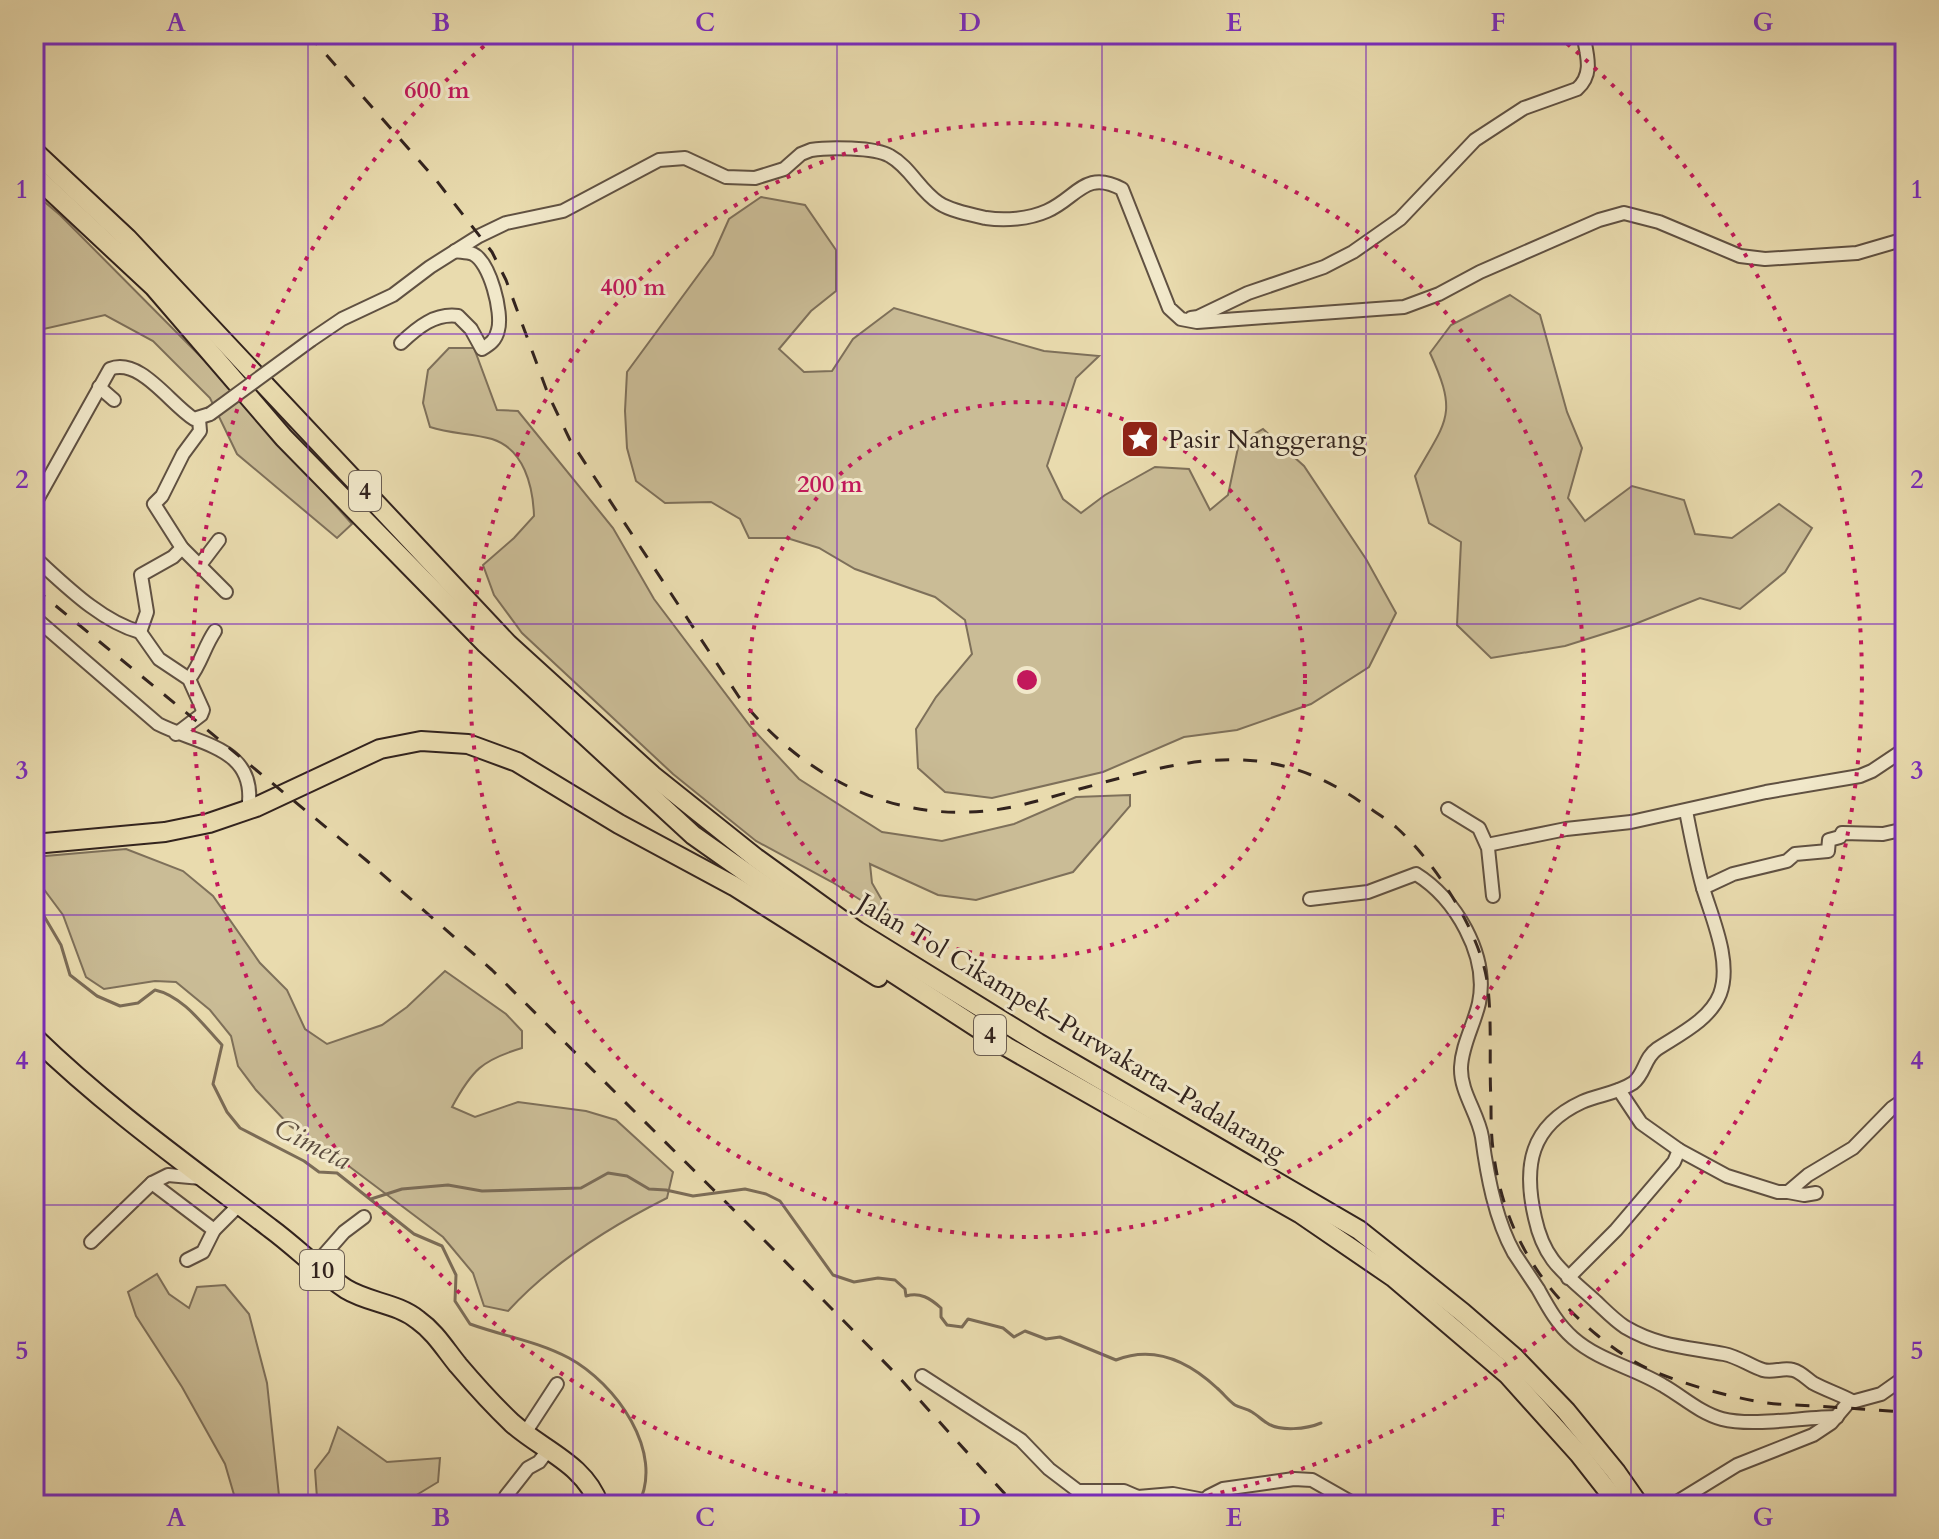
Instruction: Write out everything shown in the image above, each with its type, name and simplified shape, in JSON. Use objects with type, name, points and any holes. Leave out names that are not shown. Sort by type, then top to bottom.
[{"type":"highway","name":"Jalan Tol Cikampek–Purwakarta–Padalarang","points":[[34,151],[127,238],[508,644],[652,775],[756,858],[857,931],[1038,1043],[1359,1230],[1514,1357],[1566,1411],[1639,1505]]},
{"type":"highway","name":"Jalan Tol Cikampek–Purwakarta–Padalarang","points":[[34,175],[154,287],[284,438],[486,644],[693,835],[833,934],[1007,1047],[1301,1214],[1393,1277],[1508,1375],[1579,1454],[1619,1505]]},
{"type":"highway","points":[[34,844],[165,832],[209,823],[248,810],[380,749],[421,741],[468,744],[517,762],[619,824],[734,886],[887,983],[942,1003]]},
{"type":"highway","name":"10","points":[[34,1037],[101,1098],[348,1290],[399,1308],[422,1322],[477,1387],[525,1433],[584,1478],[599,1505]]},
{"type":"street","points":[[1181,319],[1198,317],[1248,293],[1324,267],[1353,252],[1400,219],[1475,140],[1510,115],[1577,89],[1585,82],[1589,73],[1583,34]]},
{"type":"street","points":[[226,592],[182,548],[154,504],[162,496],[183,454],[200,431],[204,417],[342,319],[393,295],[455,251],[506,223],[563,211],[659,160],[685,158],[726,177],[755,178],[784,169],[801,154],[811,150],[876,152],[889,155],[898,162],[939,204],[984,218],[1003,219],[1044,213],[1062,204],[1084,185],[1099,181],[1112,183],[1122,189],[1131,205],[1169,308],[1181,319],[1210,322],[1404,307],[1431,298],[1480,272],[1599,220],[1624,213],[1637,214],[1679,229],[1722,251],[1752,258],[1857,253],[1905,239]]},
{"type":"street","points":[[401,343],[441,315],[458,316],[471,329],[482,349],[494,341],[499,328],[499,306],[488,272],[472,253],[455,251]]},
{"type":"street","points":[[34,505],[110,369],[130,367],[187,414],[204,417]]},
{"type":"street","points":[[99,387],[114,400]]},
{"type":"street","points":[[200,565],[219,540]]},
{"type":"street","points":[[140,632],[147,612],[141,575],[173,557],[182,548]]},
{"type":"street","points":[[34,557],[98,610],[131,630],[140,632],[159,659],[189,679],[203,710],[201,715],[176,734]]},
{"type":"street","points":[[34,617],[158,724],[176,734],[212,744],[236,760],[247,777],[248,810]]},
{"type":"street","points":[[189,679],[198,668],[205,645],[215,631]]},
{"type":"street","points":[[1487,845],[1566,829],[1617,824],[1766,792],[1860,776],[1905,749]]},
{"type":"street","points":[[1448,809],[1479,828],[1487,845],[1493,896]]},
{"type":"street","points":[[1686,811],[1703,888],[1720,945],[1723,974],[1720,994],[1692,1027],[1650,1055],[1640,1077],[1619,1090],[1560,1113],[1547,1124],[1538,1140],[1531,1164],[1529,1196],[1540,1240],[1551,1261],[1613,1319],[1650,1340],[1725,1355],[1751,1362],[1764,1370],[1793,1370],[1852,1401]]},
{"type":"street","points":[[1703,888],[1733,874],[1787,861],[1795,854],[1828,851],[1829,840],[1840,837],[1842,833],[1883,834],[1905,829]]},
{"type":"street","points":[[1310,899],[1339,898],[1368,892],[1416,874],[1444,896],[1461,923],[1475,951],[1480,983],[1475,1018],[1461,1067],[1462,1078],[1480,1129],[1493,1192],[1513,1251],[1549,1310],[1573,1338],[1599,1356],[1664,1385],[1688,1403],[1722,1419],[1837,1417]]},
{"type":"street","points":[[1619,1090],[1641,1123],[1679,1150],[1742,1183],[1778,1192],[1816,1193]]},
{"type":"street","points":[[1788,1192],[1808,1175],[1853,1148],[1905,1099]]},
{"type":"street","points":[[1568,1278],[1626,1218],[1674,1162],[1679,1150]]},
{"type":"street","points":[[91,1242],[152,1183],[168,1175],[201,1178]]},
{"type":"street","points":[[152,1183],[214,1230]]},
{"type":"street","points":[[187,1260],[203,1252],[214,1230],[239,1205]]},
{"type":"street","points":[[315,1265],[344,1232],[364,1217]]},
{"type":"street","points":[[922,1376],[1021,1440],[1049,1469],[1078,1491],[1124,1491],[1138,1497],[1173,1494],[1201,1502],[1223,1489],[1304,1479],[1322,1485],[1356,1505]]},
{"type":"street","points":[[1672,1505],[1737,1465],[1813,1435],[1852,1401],[1881,1394],[1905,1377]]},
{"type":"street","points":[[525,1433],[557,1384]]},
{"type":"street","points":[[506,1496],[528,1468],[539,1462],[549,1449]]},
{"type":"shaded area","points":[[34,193],[60,215],[214,370],[352,524],[337,538],[237,454],[210,398],[153,341],[105,315],[39,330],[34,360]]},
{"type":"shaded area","points":[[761,197],[805,205],[836,250],[836,291],[811,311],[779,349],[804,372],[832,371],[853,339],[894,308],[1044,351],[1099,356],[1076,378],[1047,466],[1063,499],[1081,513],[1105,495],[1155,467],[1189,469],[1210,510],[1228,495],[1239,443],[1263,429],[1304,466],[1366,559],[1396,613],[1369,667],[1311,704],[1237,730],[1184,737],[1103,772],[992,798],[945,792],[918,768],[916,729],[936,697],[972,654],[965,620],[935,597],[855,569],[819,548],[787,538],[749,538],[740,519],[711,502],[665,503],[636,481],[627,448],[627,372],[713,255],[729,219]]},
{"type":"shaded area","points":[[1510,295],[1540,315],[1567,412],[1582,448],[1568,498],[1585,521],[1632,486],[1684,500],[1695,534],[1732,538],[1779,504],[1812,528],[1785,572],[1740,609],[1700,598],[1635,624],[1565,646],[1491,658],[1457,625],[1461,542],[1429,523],[1415,476],[1445,417],[1444,391],[1430,353],[1451,325]]},
{"type":"shaded area","points":[[449,348],[474,348],[497,410],[518,411],[613,528],[654,599],[750,726],[799,779],[882,832],[942,841],[1014,824],[1076,797],[1130,795],[1130,806],[1073,872],[976,900],[938,895],[870,864],[872,883],[894,921],[832,882],[756,841],[673,774],[522,633],[494,595],[483,565],[534,516],[532,493],[525,470],[503,444],[484,437],[430,427],[423,403],[428,370]]},
{"type":"shaded area","points":[[126,849],[183,871],[213,896],[260,963],[287,990],[305,1029],[327,1044],[382,1025],[407,1007],[445,971],[506,1014],[522,1031],[522,1048],[497,1057],[480,1068],[472,1075],[452,1107],[475,1117],[518,1102],[586,1111],[616,1120],[673,1172],[667,1198],[624,1221],[563,1261],[508,1311],[484,1306],[473,1273],[443,1237],[290,1126],[256,1090],[238,1066],[231,1036],[210,1010],[176,982],[155,981],[104,989],[86,977],[63,915],[34,876],[34,857]]},
{"type":"shaded area","points":[[157,1274],[169,1294],[189,1308],[197,1287],[225,1285],[249,1314],[267,1383],[280,1505],[237,1505],[225,1464],[182,1387],[136,1316],[128,1292]]},
{"type":"shaded area","points":[[338,1427],[387,1462],[440,1458],[438,1482],[410,1499],[411,1505],[321,1505],[317,1498],[315,1470],[329,1452]]},
{"type":"waterway","name":"Cimeta","points":[[34,899],[61,945],[70,975],[97,996],[120,1006],[138,1003],[155,990],[175,998],[208,1029],[222,1045],[213,1084],[227,1112],[240,1128],[319,1172],[337,1173],[414,1234],[442,1246],[456,1275],[455,1301],[470,1324],[557,1352],[586,1369],[603,1384],[631,1421],[641,1442],[646,1463],[645,1484],[638,1505]]},
{"type":"waterway","points":[[371,1199],[402,1189],[448,1185],[482,1191],[581,1188],[608,1173],[627,1176],[649,1189],[693,1196],[745,1189],[780,1201],[833,1275],[854,1282],[878,1278],[895,1280],[905,1289],[906,1296],[920,1295],[937,1304],[947,1325],[962,1327],[968,1319],[1003,1328],[1014,1337],[1025,1331],[1046,1339],[1060,1337],[1116,1360],[1144,1354],[1170,1358],[1194,1370],[1235,1405],[1272,1426],[1294,1429],[1321,1423]]},
{"type":"railway","points":[[308,34],[436,180],[492,252],[506,280],[548,394],[570,440],[739,697],[788,748],[847,786],[879,799],[913,808],[948,812],[1011,807],[1161,768],[1196,762],[1263,762],[1296,769],[1330,784],[1386,819],[1412,843],[1442,880],[1477,946],[1488,988],[1491,1131],[1498,1177],[1514,1229],[1526,1253],[1557,1296],[1597,1335],[1623,1354],[1651,1370],[1691,1385],[1767,1403],[1905,1412]]},
{"type":"railway","points":[[34,588],[366,860],[492,970],[895,1373],[1015,1505]]},
{"type":"place","name":"Pasir Nanggerang","points":[[1140,439]]}]
